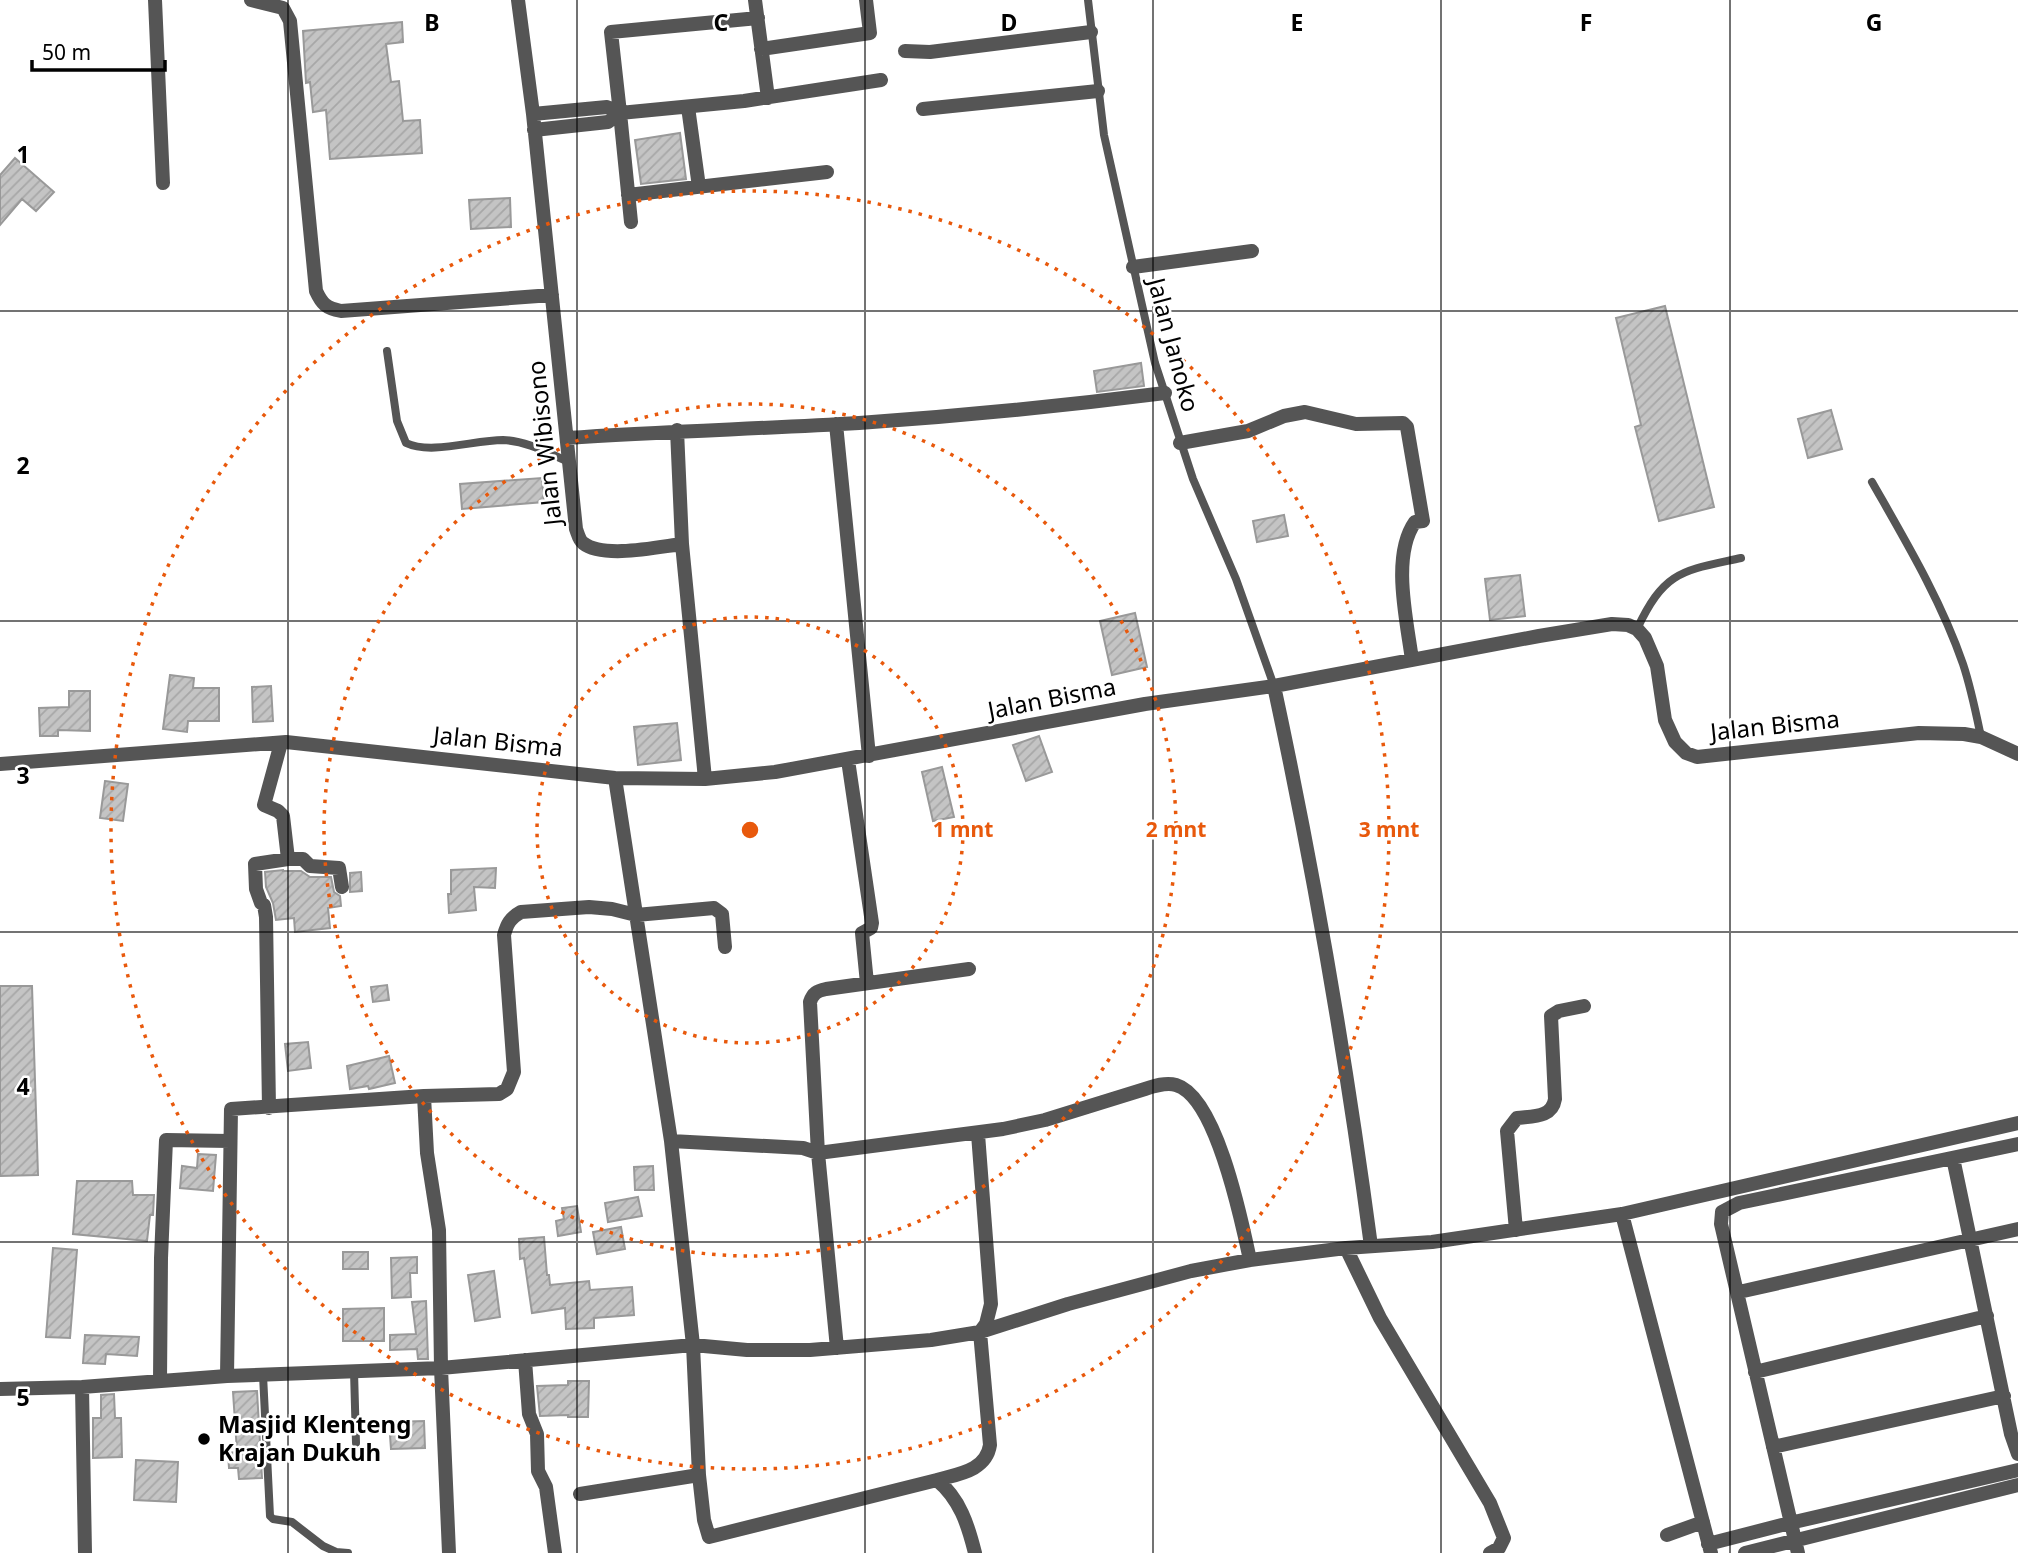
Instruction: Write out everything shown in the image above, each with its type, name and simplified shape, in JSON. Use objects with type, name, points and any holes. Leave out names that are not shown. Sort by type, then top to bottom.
[{"type":"street","points":[[155,0],[163,184]]},
{"type":"street","points":[[251,0],[284,8],[290,21],[316,291],[327,309],[341,311],[552,295]]},
{"type":"street","name":"Jalan Wibisono","points":[[518,0],[533,114],[573,517],[579,538],[583,543],[608,551],[682,544]]},
{"type":"street","points":[[755,0],[768,98]]},
{"type":"street","points":[[761,49],[870,33],[866,0]]},
{"type":"street","points":[[631,222],[611,32],[758,18]]},
{"type":"street","points":[[905,51],[929,52],[1091,32]]},
{"type":"street","points":[[533,114],[607,107],[620,113],[688,107],[768,98],[881,80]]},
{"type":"street","points":[[923,109],[1098,91]]},
{"type":"street","points":[[688,107],[699,187]]},
{"type":"street","points":[[534,130],[608,122],[620,113]]},
{"type":"street","points":[[628,195],[827,172]]},
{"type":"street","points":[[1133,267],[1252,251]]},
{"type":"street","points":[[567,439],[677,430],[836,424],[1089,403],[1165,393]]},
{"type":"street","points":[[1180,443],[1248,431],[1284,416],[1305,412],[1356,424],[1403,422],[1407,427],[1423,521],[1415,522],[1409,531],[1402,574],[1412,660]]},
{"type":"street","points":[[836,424],[869,756]]},
{"type":"street","points":[[677,430],[682,544],[705,779]]},
{"type":"street","name":"Jalan Bisma","points":[[0,764],[281,743],[615,778],[705,779],[775,772],[848,760],[1145,704],[1273,686],[1612,624],[1628,625],[1637,629],[1651,649],[1657,666],[1665,720],[1675,742],[1686,753],[1697,757],[1919,733],[1981,737],[2018,754]]},
{"type":"street","points":[[1273,686],[1324,938],[1353,1113],[1371,1246]]},
{"type":"street","points":[[281,743],[264,805],[283,816],[288,859]]},
{"type":"street","points":[[848,760],[872,923],[871,928],[862,933],[867,983]]},
{"type":"street","points":[[615,778],[671,1141],[693,1345],[699,1475],[711,1553]]},
{"type":"street","points":[[269,1108],[266,917],[256,888],[255,864],[303,859],[310,866],[339,868],[342,887]]},
{"type":"street","points":[[227,1376],[231,1109],[424,1096],[499,1094],[507,1089],[514,1073],[504,935],[506,925],[512,917],[521,912],[589,907],[635,915],[714,908],[722,914],[726,947]]},
{"type":"street","points":[[837,1348],[818,1153],[810,1002],[819,990],[969,969]]},
{"type":"street","points":[[1516,1230],[1507,1131],[1517,1118],[1542,1115],[1553,1107],[1555,1099],[1551,1016],[1559,1011],[1584,1006]]},
{"type":"street","points":[[671,1141],[803,1149],[818,1153],[978,1134],[1045,1119],[1159,1085],[1178,1086],[1192,1096],[1206,1118],[1234,1184],[1250,1260]]},
{"type":"street","points":[[424,1096],[427,1153],[439,1230],[440,1368],[449,1553]]},
{"type":"street","points":[[0,1389],[82,1387],[227,1376],[440,1368],[693,1345],[747,1350],[837,1348],[931,1340],[980,1332],[1068,1304],[1191,1271],[1250,1260],[1346,1248],[1433,1242],[1622,1214],[2018,1123]]},
{"type":"street","points":[[709,1537],[937,1480],[978,1467],[989,1451],[980,1332],[986,1324],[991,1304],[978,1134]]},
{"type":"street","points":[[160,1381],[160,1258],[166,1140],[230,1141]]},
{"type":"street","points":[[1796,1546],[1739,1292],[1721,1224],[1723,1212],[1739,1203],[2018,1144]]},
{"type":"street","points":[[1953,1158],[2011,1434],[2018,1454]]},
{"type":"street","points":[[1622,1214],[1710,1548],[1790,1523],[2018,1470]]},
{"type":"street","points":[[1739,1292],[2018,1229]]},
{"type":"street","points":[[1346,1248],[1380,1318],[1490,1503],[1504,1538],[1499,1548],[1490,1553]]},
{"type":"street","points":[[1755,1372],[1987,1316]]},
{"type":"street","points":[[525,1360],[529,1414],[537,1434],[538,1471],[546,1487],[555,1553]]},
{"type":"street","points":[[82,1387],[85,1553]]},
{"type":"street","points":[[1773,1447],[2004,1396]]},
{"type":"street","points":[[580,1494],[699,1475]]},
{"type":"street","points":[[937,1480],[949,1490],[957,1502],[975,1553]]},
{"type":"street","points":[[1745,1553],[1796,1546],[2018,1485]]},
{"type":"street","points":[[1667,1535],[1703,1522]]},
{"type":"lane","name":"Jalan Janoko","points":[[1088,0],[1104,135],[1155,363],[1180,443],[1253,624],[1273,686]]},
{"type":"lane","points":[[387,351],[397,421],[406,443],[434,447],[481,441],[522,442],[569,463]]},
{"type":"lane","points":[[1872,482],[1924,576],[1950,630],[1963,665],[1981,737]]},
{"type":"lane","points":[[1637,629],[1655,597],[1666,583],[1677,575],[1741,558]]},
{"type":"lane","points":[[354,1371],[356,1443]]},
{"type":"lane","points":[[263,1375],[270,1516],[273,1520],[292,1522],[323,1546],[336,1552],[348,1553]]},
{"type":"building","points":[[402,22],[403,42],[386,44],[391,82],[399,81],[403,121],[420,120],[422,153],[330,159],[326,110],[313,112],[310,82],[306,83],[303,31]]},
{"type":"building","points":[[680,133],[686,179],[641,184],[635,140]]},
{"type":"building","points":[[15,158],[54,192],[36,211],[22,199],[0,225],[0,175]]},
{"type":"building","points":[[510,198],[511,227],[471,229],[469,200]]},
{"type":"building","points":[[1665,306],[1714,507],[1659,521],[1635,427],[1641,425],[1616,318]]},
{"type":"building","points":[[1141,363],[1144,386],[1097,392],[1094,371]]},
{"type":"building","points":[[1831,410],[1842,449],[1808,458],[1798,419]]},
{"type":"building","points":[[542,478],[544,502],[462,509],[460,484]]},
{"type":"building","points":[[1284,515],[1288,536],[1257,542],[1253,521]]},
{"type":"building","points":[[1520,575],[1525,616],[1490,620],[1485,579]]},
{"type":"building","points":[[1135,613],[1147,667],[1112,675],[1100,621]]},
{"type":"building","points":[[170,675],[194,678],[193,688],[219,688],[219,721],[188,721],[187,732],[163,729]]},
{"type":"building","points":[[271,686],[273,721],[253,722],[252,687]]},
{"type":"building","points":[[69,691],[90,691],[90,731],[58,730],[58,736],[40,736],[39,708],[69,707]]},
{"type":"building","points":[[677,723],[681,760],[638,765],[634,727]]},
{"type":"building","points":[[1039,736],[1052,772],[1026,781],[1013,745]]},
{"type":"building","points":[[942,767],[954,817],[933,821],[922,772]]},
{"type":"building","points":[[105,781],[128,784],[123,821],[100,818]]},
{"type":"building","points":[[496,868],[495,888],[474,887],[476,910],[449,913],[451,870]]},
{"type":"building","points":[[301,871],[310,877],[331,877],[334,892],[340,896],[341,906],[328,908],[330,928],[295,932],[294,918],[276,920],[266,887],[265,872]]},
{"type":"building","points":[[361,872],[362,891],[350,892],[350,873]]},
{"type":"building","points":[[387,985],[389,1000],[373,1002],[371,987]]},
{"type":"building","points":[[0,986],[32,986],[38,1175],[0,1176]]},
{"type":"building","points":[[308,1042],[311,1068],[288,1071],[285,1044]]},
{"type":"building","points":[[389,1056],[395,1083],[369,1089],[368,1086],[350,1089],[347,1066]]},
{"type":"building","points":[[198,1154],[216,1155],[213,1191],[180,1188],[182,1166],[197,1168]]},
{"type":"building","points":[[653,1166],[654,1190],[635,1190],[634,1167]]},
{"type":"building","points":[[77,1181],[132,1181],[133,1195],[154,1195],[147,1241],[73,1234]]},
{"type":"building","points":[[638,1197],[642,1216],[608,1222],[605,1203]]},
{"type":"building","points":[[577,1206],[581,1232],[558,1236],[556,1221],[564,1219],[562,1208]]},
{"type":"building","points":[[621,1227],[625,1249],[597,1254],[593,1232]]},
{"type":"building","points":[[544,1237],[550,1285],[589,1281],[590,1290],[632,1287],[634,1315],[594,1318],[594,1328],[566,1329],[565,1308],[532,1313],[524,1258],[520,1259],[519,1239]]},
{"type":"building","points":[[53,1248],[77,1250],[70,1338],[46,1337]]},
{"type":"building","points":[[343,1252],[368,1252],[368,1269],[343,1269]]},
{"type":"building","points":[[417,1257],[417,1273],[410,1273],[411,1297],[392,1298],[391,1258]]},
{"type":"building","points":[[494,1271],[500,1317],[475,1321],[468,1275]]},
{"type":"building","points":[[426,1301],[428,1359],[418,1359],[417,1349],[390,1350],[390,1335],[416,1334],[412,1302]]},
{"type":"building","points":[[384,1308],[384,1341],[343,1341],[343,1309]]},
{"type":"building","points":[[85,1335],[139,1337],[137,1356],[106,1354],[105,1364],[83,1363]]},
{"type":"building","points":[[568,1381],[589,1381],[588,1417],[540,1416],[537,1386],[568,1385]]},
{"type":"building","points":[[257,1391],[262,1478],[239,1479],[238,1468],[229,1468],[228,1453],[237,1452],[233,1392]]},
{"type":"building","points":[[114,1394],[115,1418],[121,1418],[122,1457],[93,1458],[93,1418],[101,1418],[101,1395]]},
{"type":"building","points":[[424,1421],[425,1448],[391,1449],[389,1422]]},
{"type":"building","points":[[136,1460],[178,1462],[176,1502],[134,1500]]},
{"type":"place","name":"Masjid Klenteng Krajan Dukuh","points":[[204,1439]]}]
